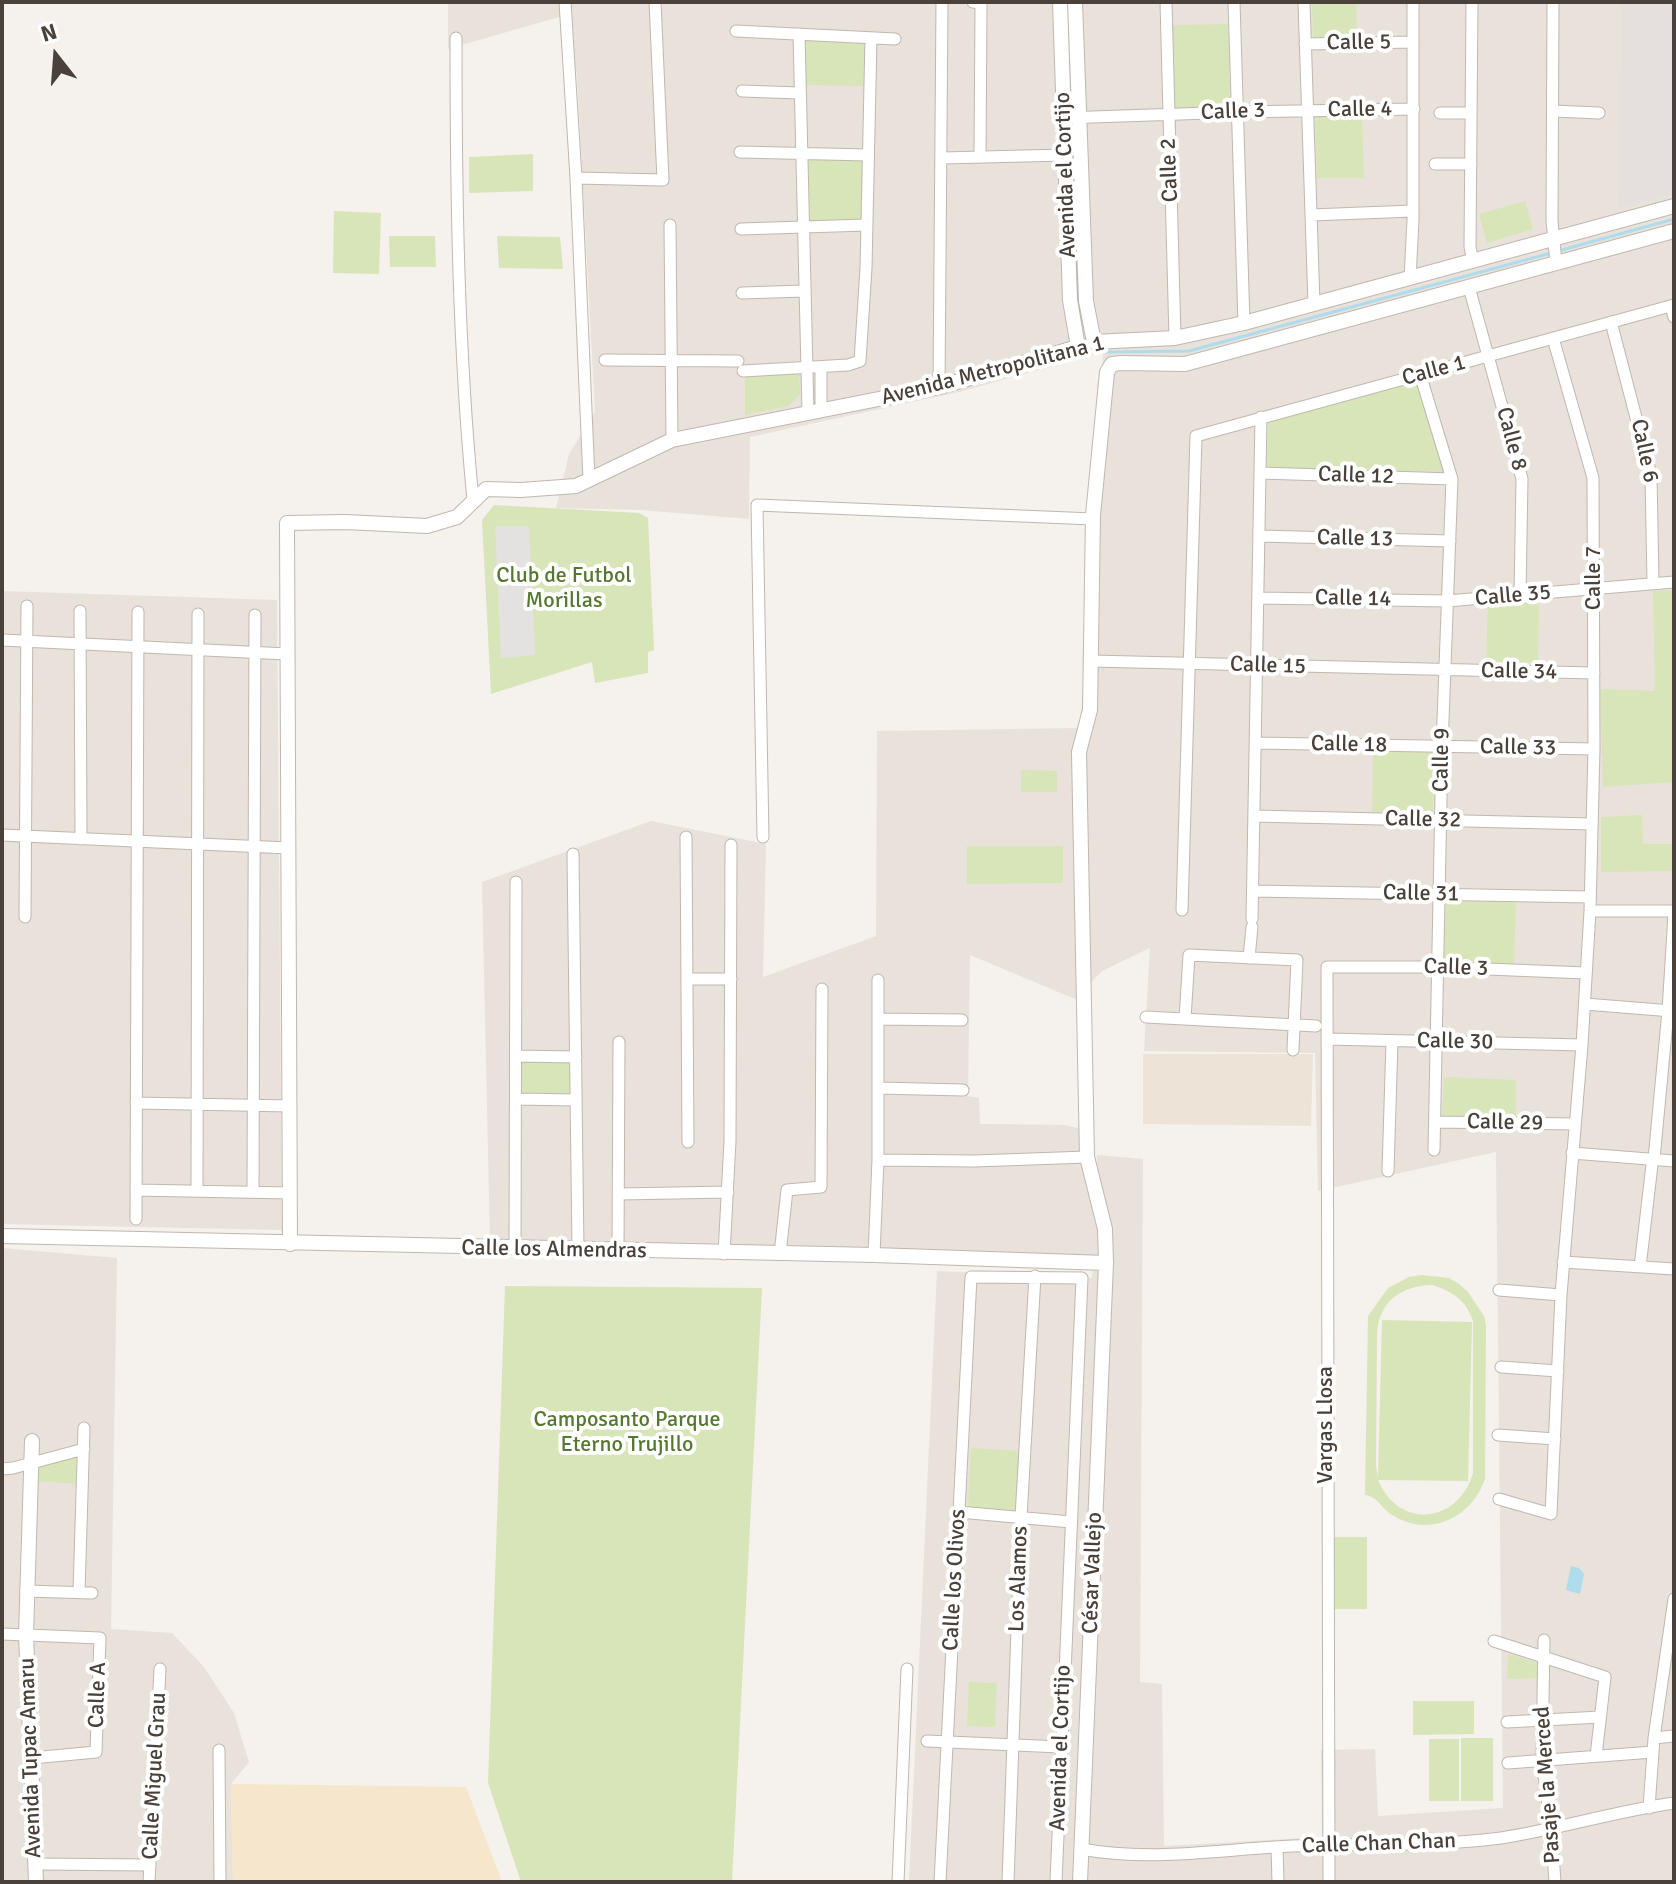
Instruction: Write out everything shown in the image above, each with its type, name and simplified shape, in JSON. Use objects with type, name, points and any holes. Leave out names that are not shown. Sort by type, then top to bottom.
[{"type":"street","points":[[565,2],[589,480]]},
{"type":"street","points":[[576,178],[663,180],[655,2]]},
{"type":"street","points":[[939,387],[942,2]]},
{"type":"street","points":[[973,2],[981,3],[980,157]]},
{"type":"street","name":"Avenida el Cortijo","points":[[1060,2],[1086,301],[1094,342]]},
{"type":"street","name":"Avenida el Cortijo","points":[[1075,2],[1071,118],[1065,155],[1070,300],[1078,347]]},
{"type":"street","name":"Calle 2","points":[[1166,2],[1175,338]]},
{"type":"street","points":[[1234,2],[1244,323]]},
{"type":"street","points":[[1304,2],[1317,315]]},
{"type":"street","points":[[1410,279],[1413,2]]},
{"type":"street","points":[[1471,254],[1472,2]]},
{"type":"street","points":[[1553,2],[1553,242],[1556,261]]},
{"type":"street","points":[[736,31],[895,39]]},
{"type":"street","points":[[799,34],[806,368],[815,412]]},
{"type":"street","points":[[456,38],[456,235],[465,423],[473,500]]},
{"type":"street","points":[[605,360],[671,360],[806,368],[860,361],[871,38]]},
{"type":"street","name":"Calle 5","points":[[1305,44],[1413,42]]},
{"type":"street","points":[[742,91],[799,93]]},
{"type":"street","name":"Calle 4","points":[[1307,110],[1414,109]]},
{"type":"street","name":"Calle 3","points":[[1071,118],[1307,110]]},
{"type":"street","points":[[1554,111],[1599,113]]},
{"type":"street","points":[[1440,113],[1471,113]]},
{"type":"street","points":[[740,152],[868,155]]},
{"type":"street","points":[[942,158],[1065,155]]},
{"type":"street","points":[[1435,164],[1471,164]]},
{"type":"street","name":"Avenida Metropolitana 1","points":[[287,654],[287,523],[427,526],[457,517],[486,489],[576,486],[672,440],[939,387],[1094,342],[1175,338],[1244,323],[1317,315],[1469,287],[1556,261],[1674,206]]},
{"type":"street","points":[[1311,215],[1413,211]]},
{"type":"street","points":[[670,225],[672,440]]},
{"type":"street","points":[[741,229],[866,225]]},
{"type":"street","name":"Avenida Metropolitana 1","points":[[1317,315],[1471,254],[1553,242],[1674,231]]},
{"type":"street","name":"Calle 8","points":[[1469,287],[1522,479],[1520,596]]},
{"type":"street","points":[[742,293],[804,291]]},
{"type":"street","name":"Calle 1","points":[[1190,663],[1195,437],[1198,434],[1611,322],[1673,309]]},
{"type":"street","name":"César Vallejo","points":[[1080,1882],[1106,1263],[1105,1229],[1087,1157],[1079,752],[1090,710],[1093,519],[1107,372],[1112,364],[1185,364],[1317,315]]},
{"type":"street","name":"Calle 6","points":[[1611,322],[1650,465],[1653,487],[1653,583]]},
{"type":"street","name":"Calle 7","points":[[1499,1499],[1551,1514],[1563,1262],[1590,911],[1594,749],[1593,470],[1553,338]]},
{"type":"street","points":[[815,412],[821,367]]},
{"type":"street","name":"Calle 9","points":[[1420,374],[1452,479],[1444,671],[1434,1150]]},
{"type":"street","points":[[1249,958],[1257,743],[1261,417]]},
{"type":"street","name":"Calle 12","points":[[1260,473],[1452,479]]},
{"type":"street","points":[[763,837],[757,505],[1093,519]]},
{"type":"street","name":"Calle 13","points":[[1260,536],[1450,541]]},
{"type":"street","name":"Calle 35","points":[[1447,601],[1674,582]]},
{"type":"street","name":"Calle 14","points":[[1259,598],[1447,601]]},
{"type":"street","points":[[25,917],[27,606]]},
{"type":"street","points":[[80,611],[81,839]]},
{"type":"street","points":[[136,1219],[138,612]]},
{"type":"street","points":[[197,1191],[198,614]]},
{"type":"street","points":[[253,1192],[255,615]]},
{"type":"street","points":[[2,640],[287,654],[290,1244]]},
{"type":"street","name":"Calle 15","points":[[1091,661],[1444,671]]},
{"type":"street","points":[[1182,910],[1190,663]]},
{"type":"street","name":"Calle 34","points":[[1444,671],[1594,673]]},
{"type":"street","name":"Calle 18","points":[[1257,743],[1442,747]]},
{"type":"street","name":"Calle 33","points":[[1442,747],[1594,749]]},
{"type":"street","name":"Calle 32","points":[[1254,816],[1592,824]]},
{"type":"street","points":[[2,835],[288,848]]},
{"type":"street","points":[[686,837],[688,1142]]},
{"type":"street","points":[[724,1254],[730,1141],[731,845]]},
{"type":"street","points":[[573,854],[578,1250]]},
{"type":"street","points":[[515,1249],[516,882]]},
{"type":"street","name":"Calle 31","points":[[1253,891],[1590,897]]},
{"type":"street","points":[[1590,911],[1674,913],[1671,1011],[1640,1267]]},
{"type":"street","points":[[1185,1019],[1189,955],[1297,960],[1293,1050]]},
{"type":"street","name":"Calle 3","points":[[1327,967],[1438,967],[1586,973]]},
{"type":"street","name":"Vargas Llosa","points":[[1327,967],[1329,1882]]},
{"type":"street","points":[[687,979],[731,979]]},
{"type":"street","points":[[874,1255],[878,1160],[878,980]]},
{"type":"street","points":[[780,1254],[787,1190],[821,1187],[822,989]]},
{"type":"street","points":[[1585,1004],[1671,1011]]},
{"type":"street","points":[[1146,1017],[1316,1026]]},
{"type":"street","points":[[880,1019],[962,1020]]},
{"type":"street","name":"Calle 30","points":[[1327,1039],[1582,1045]]},
{"type":"street","points":[[1388,1171],[1392,1041]]},
{"type":"street","points":[[618,1251],[619,1042]]},
{"type":"street","points":[[516,1056],[576,1057]]},
{"type":"street","points":[[879,1088],[963,1090]]},
{"type":"street","points":[[516,1099],[576,1100]]},
{"type":"street","points":[[136,1103],[290,1106]]},
{"type":"street","name":"Calle 29","points":[[1435,1122],[1575,1124]]},
{"type":"street","points":[[1572,1153],[1653,1162],[1674,1161]]},
{"type":"street","points":[[878,1160],[1087,1157]]},
{"type":"street","points":[[136,1190],[290,1193]]},
{"type":"street","points":[[620,1194],[728,1192]]},
{"type":"street","name":"Calle los Almendras","points":[[2,1236],[1106,1263]]},
{"type":"street","points":[[1563,1262],[1674,1269]]},
{"type":"street","name":"Avenida el Cortijo","points":[[1035,1276],[1082,1278],[1056,1882]]},
{"type":"street","name":"Calle los Olivos","points":[[940,1882],[971,1277],[1035,1276]]},
{"type":"street","name":"Los Alamos","points":[[1008,1882],[1021,1517],[1035,1276]]},
{"type":"street","points":[[1499,1290],[1561,1295]]},
{"type":"street","points":[[1501,1367],[1558,1371]]},
{"type":"street","points":[[79,1592],[84,1428]]},
{"type":"street","points":[[1498,1435],[1555,1439]]},
{"type":"street","name":"Avenida Tupac Amaru","points":[[32,1441],[26,1635],[36,1882]]},
{"type":"street","points":[[2,1469],[84,1449]]},
{"type":"street","points":[[959,1512],[1071,1522]]},
{"type":"street","points":[[26,1591],[92,1593]]},
{"type":"street","points":[[1649,1808],[1654,1738],[1668,1673],[1674,1606]]},
{"type":"street","points":[[2,1634],[26,1635]]},
{"type":"street","name":"Calle A","points":[[26,1635],[100,1638],[96,1752],[32,1758]]},
{"type":"street","name":"Pasaje la Merced","points":[[1544,1640],[1542,1761],[1555,1882]]},
{"type":"street","points":[[1494,1641],[1605,1677],[1596,1756]]},
{"type":"street","name":"Calle Miguel Grau","points":[[149,1882],[160,1669]]},
{"type":"street","points":[[898,1882],[907,1669]]},
{"type":"street","points":[[1507,1722],[1600,1717]]},
{"type":"street","points":[[1654,1738],[1674,1736]]},
{"type":"street","points":[[927,1741],[1060,1747]]},
{"type":"street","points":[[219,1750],[220,1882]]},
{"type":"street","points":[[1508,1763],[1653,1752]]},
{"type":"street","name":"Calle Chan Chan","points":[[1081,1849],[1117,1856],[1160,1856],[1277,1847],[1462,1842],[1503,1837],[1674,1803]]},
{"type":"street","points":[[1277,1847],[1278,1882]]},
{"type":"street","points":[[36,1864],[150,1865]]},
{"type":"shaded area","points":[[448,2],[1674,2],[1674,1882],[909,1882],[937,1271],[1092,1278],[1093,1263],[490,1242],[482,882],[651,821],[766,844],[763,977],[876,936],[877,731],[1080,728],[1097,518],[1103,352],[959,392],[750,437],[749,519],[641,510],[556,508],[569,454],[595,412],[577,75],[566,15],[448,49]],"holes":[[[1150,948],[1144,1051],[1315,1053],[1318,1191],[1496,1152],[1503,1808],[1378,1816],[1375,1749],[1321,1750],[1322,1837],[1164,1846],[1162,1684],[1140,1682],[1143,1159],[1097,1155],[1096,1188],[1087,1130],[1064,1125],[980,1124],[979,1098],[968,1096],[970,955],[1075,999],[1102,971]]]},
{"type":"shaded area","points":[[1622,2],[1674,2],[1674,194],[1619,209]]},
{"type":"shaded area","points":[[495,526],[529,526],[535,655],[501,658]]},
{"type":"shaded area","points":[[2,591],[277,600],[282,1230],[2,1224]]},
{"type":"shaded area","points":[[1143,1054],[1313,1054],[1311,1126],[1143,1124]]},
{"type":"shaded area","points":[[2,1248],[117,1258],[111,1629],[172,1633],[204,1667],[234,1713],[249,1762],[231,1784],[233,1882],[2,1882]]},
{"type":"green space","points":[[1312,2],[1356,2],[1357,37],[1313,39]]},
{"type":"green space","points":[[1228,24],[1230,107],[1174,109],[1173,25]]},
{"type":"green space","points":[[804,38],[865,41],[864,86],[806,85]]},
{"type":"green space","points":[[1315,117],[1362,117],[1364,178],[1317,178]]},
{"type":"green space","points":[[533,154],[533,191],[469,193],[469,157]]},
{"type":"green space","points":[[805,157],[863,159],[861,221],[807,222]]},
{"type":"green space","points":[[1525,201],[1533,229],[1487,243],[1479,214]]},
{"type":"green space","points":[[334,211],[381,213],[379,274],[333,273]]},
{"type":"green space","points":[[389,236],[435,236],[436,267],[390,267]]},
{"type":"green space","points":[[497,236],[560,237],[563,269],[499,268]]},
{"type":"green space","points":[[799,373],[800,394],[788,406],[745,415],[745,374]]},
{"type":"green space","points":[[1419,381],[1445,472],[1267,469],[1268,419]]},
{"type":"green space","name":"Club de Futbol Morillas","points":[[494,505],[639,513],[648,518],[654,650],[648,652],[648,673],[595,683],[592,662],[491,694],[482,520]]},
{"type":"green space","points":[[1674,590],[1674,782],[1603,787],[1600,689],[1655,691],[1653,591]]},
{"type":"green space","points":[[1539,600],[1538,662],[1486,663],[1488,604]]},
{"type":"green space","points":[[1373,750],[1435,753],[1433,812],[1372,812]]},
{"type":"green space","points":[[1021,770],[1057,771],[1057,792],[1021,792]]},
{"type":"green space","points":[[1642,815],[1643,844],[1674,844],[1674,871],[1601,872],[1601,817]]},
{"type":"green space","points":[[967,846],[1063,846],[1063,883],[967,884]]},
{"type":"green space","points":[[1446,901],[1516,902],[1514,964],[1444,961]]},
{"type":"green space","points":[[520,1060],[571,1060],[571,1096],[519,1095]]},
{"type":"green space","points":[[1444,1077],[1516,1080],[1516,1118],[1442,1117]]},
{"type":"green space","points":[[1409,1277],[1449,1278],[1459,1284],[1484,1316],[1486,1325],[1485,1479],[1470,1504],[1460,1513],[1436,1524],[1408,1522],[1365,1495],[1368,1316],[1388,1288]],"holes":[[[1439,1287],[1463,1302],[1473,1321],[1473,1473],[1455,1503],[1442,1511],[1413,1513],[1387,1496],[1378,1480],[1468,1481],[1472,1322],[1382,1320],[1378,1478],[1377,1334],[1382,1313],[1394,1298],[1411,1288]]]},
{"type":"green space","name":"Camposanto Parque Eterno Trujillo","points":[[505,1286],[762,1288],[732,1882],[521,1882],[488,1783]]},
{"type":"green space","points":[[971,1448],[1018,1451],[1016,1511],[968,1509]]},
{"type":"green space","points":[[79,1455],[78,1484],[34,1481],[35,1465]]},
{"type":"green space","points":[[1334,1537],[1367,1537],[1367,1609],[1332,1609]]},
{"type":"green space","points":[[1508,1654],[1538,1663],[1538,1678],[1507,1679]]},
{"type":"green space","points":[[969,1682],[997,1683],[995,1727],[967,1726]]},
{"type":"green space","points":[[1413,1701],[1474,1701],[1474,1734],[1413,1735]]},
{"type":"green space","points":[[1461,1738],[1493,1738],[1493,1801],[1461,1801]]},
{"type":"green space","points":[[1429,1739],[1459,1739],[1459,1801],[1429,1801]]},
{"type":"sand","points":[[231,1784],[466,1787],[502,1882],[233,1882]]},
{"type":"water","points":[[1571,1566],[1579,1568],[1584,1574],[1580,1594],[1566,1590]]},
{"type":"waterway","points":[[1558,251],[1674,219]]},
{"type":"waterway","points":[[1106,352],[1189,351],[1551,253]]}]
